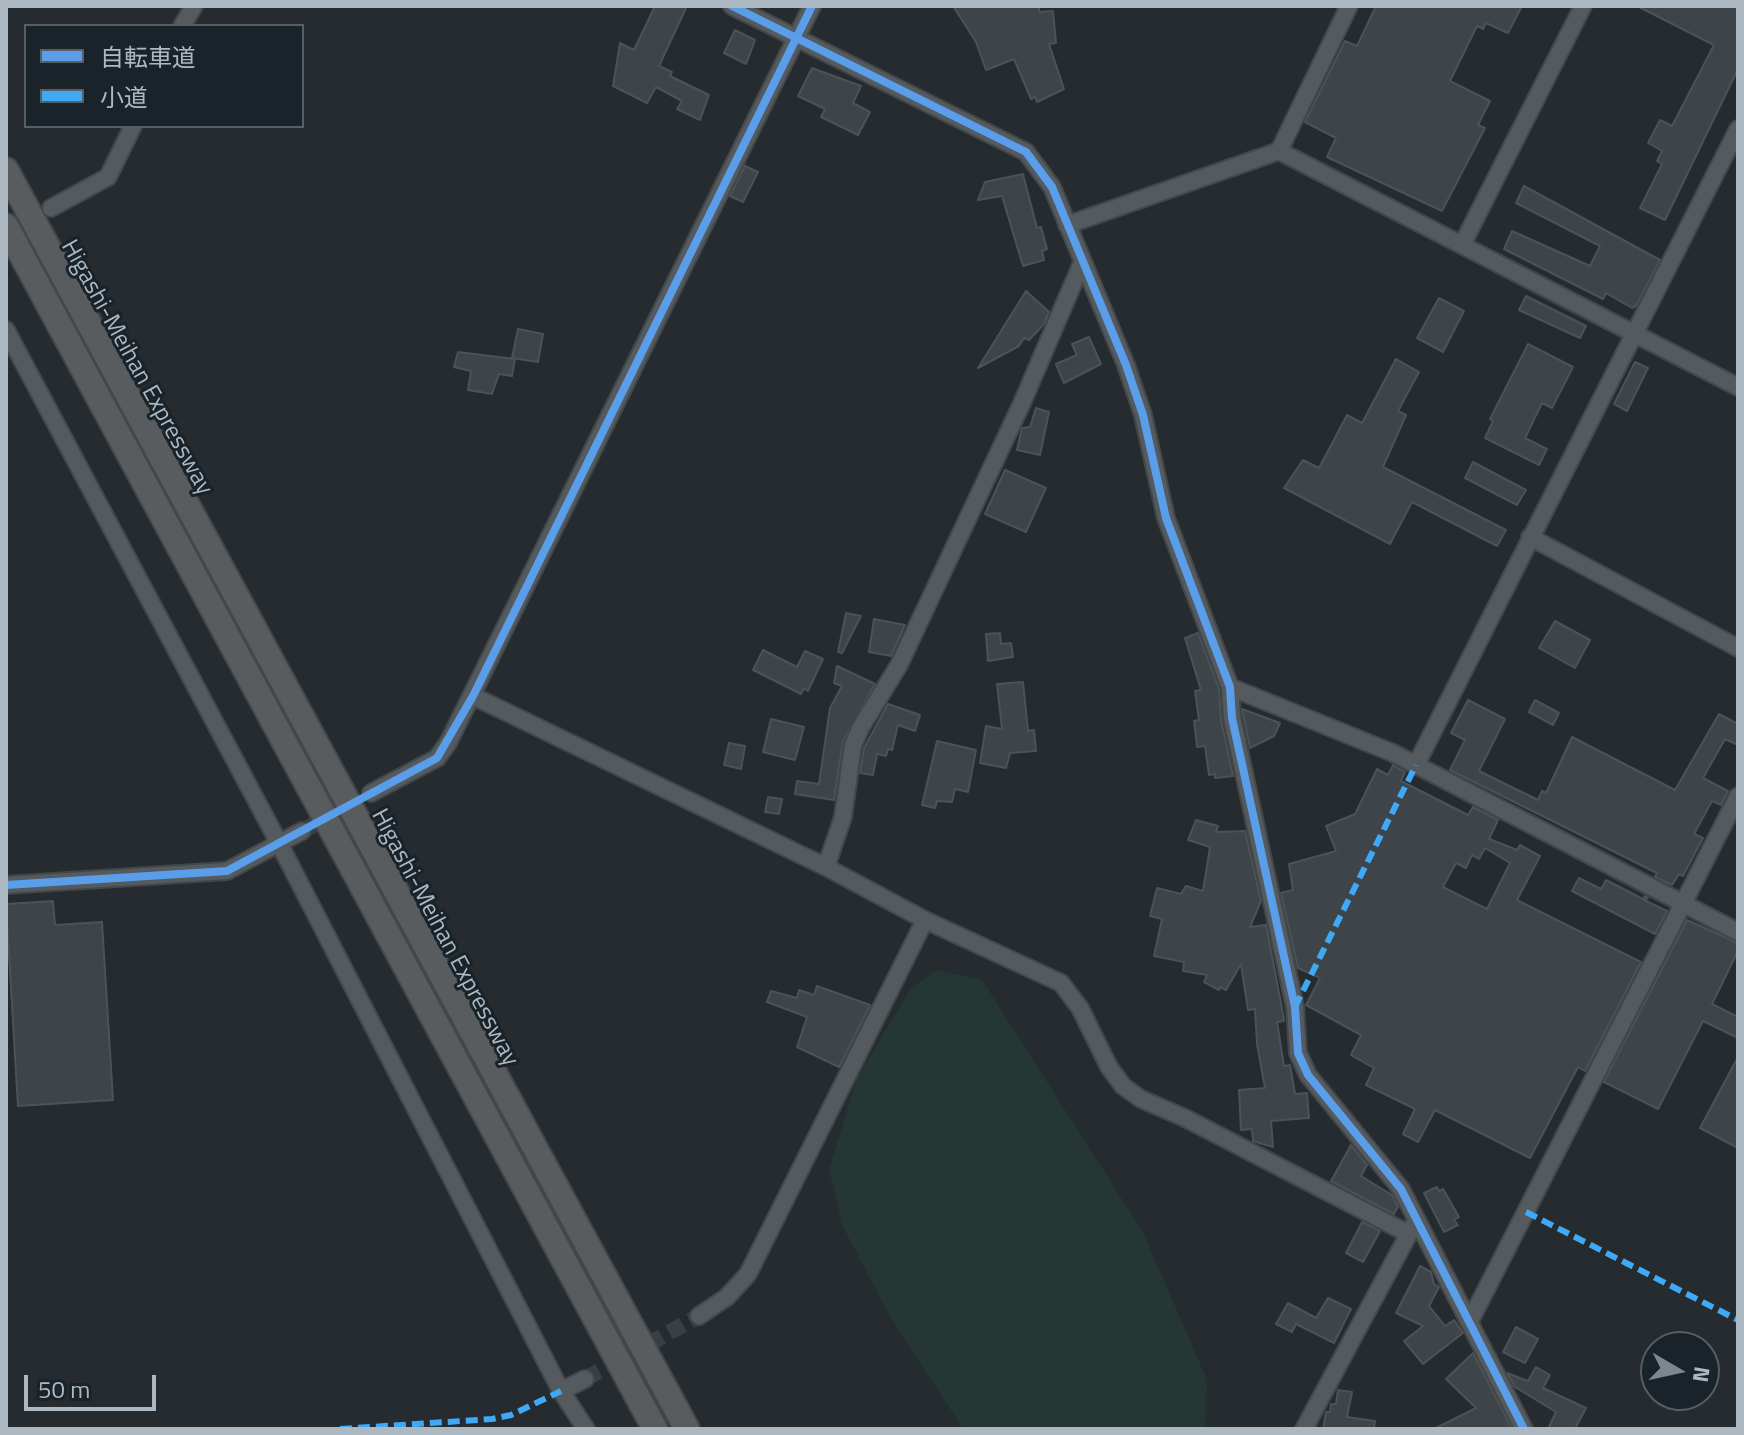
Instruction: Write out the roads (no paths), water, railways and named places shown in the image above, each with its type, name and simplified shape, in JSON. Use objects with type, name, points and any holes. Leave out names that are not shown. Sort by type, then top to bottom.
[{"type":"highway","name":"Higashi-Meihan Expressway","points":[[6,170],[687,1429]]},
{"type":"highway","name":"Higashi-Meihan Expressway","points":[[6,226],[655,1429]]},
{"type":"street","points":[[183,24],[194,6]]},
{"type":"street","points":[[732,6],[1026,152],[1052,187],[1143,415],[1166,518],[1230,687],[1232,718],[1295,1007],[1298,1053],[1308,1075],[1383,1163],[1411,1228],[1470,1321],[1524,1429]]},
{"type":"street","points":[[371,793],[437,758],[473,696],[812,6]]},
{"type":"street","points":[[1067,225],[1279,151],[1349,6]]},
{"type":"street","points":[[1462,245],[1583,6]]},
{"type":"street","points":[[51,208],[108,177],[132,128]]},
{"type":"street","points":[[1416,765],[1738,129]]},
{"type":"street","points":[[1279,151],[1738,387]]},
{"type":"street","points":[[826,867],[843,817],[853,745],[899,665],[1022,403],[1082,263]]},
{"type":"street","points":[[6,330],[280,845],[561,1391],[586,1429]]},
{"type":"street","points":[[1530,537],[1738,648]]},
{"type":"street","points":[[1230,687],[1416,765],[1738,932]]},
{"type":"street","points":[[473,696],[826,867],[925,920],[1061,983],[1080,1008],[1109,1067],[1123,1086],[1141,1099],[1411,1228]]},
{"type":"street","points":[[1470,1321],[1738,796]]},
{"type":"street","points":[[6,885],[227,871],[302,831]]},
{"type":"street","points":[[699,1316],[727,1297],[748,1274],[925,920]]},
{"type":"street","points":[[1304,1429],[1411,1228]]},
{"type":"street","points":[[561,1391],[585,1379]]},
{"type":"tunnel","points":[[302,831],[371,793]]},
{"type":"tunnel","points":[[585,1379],[699,1316]]}]
